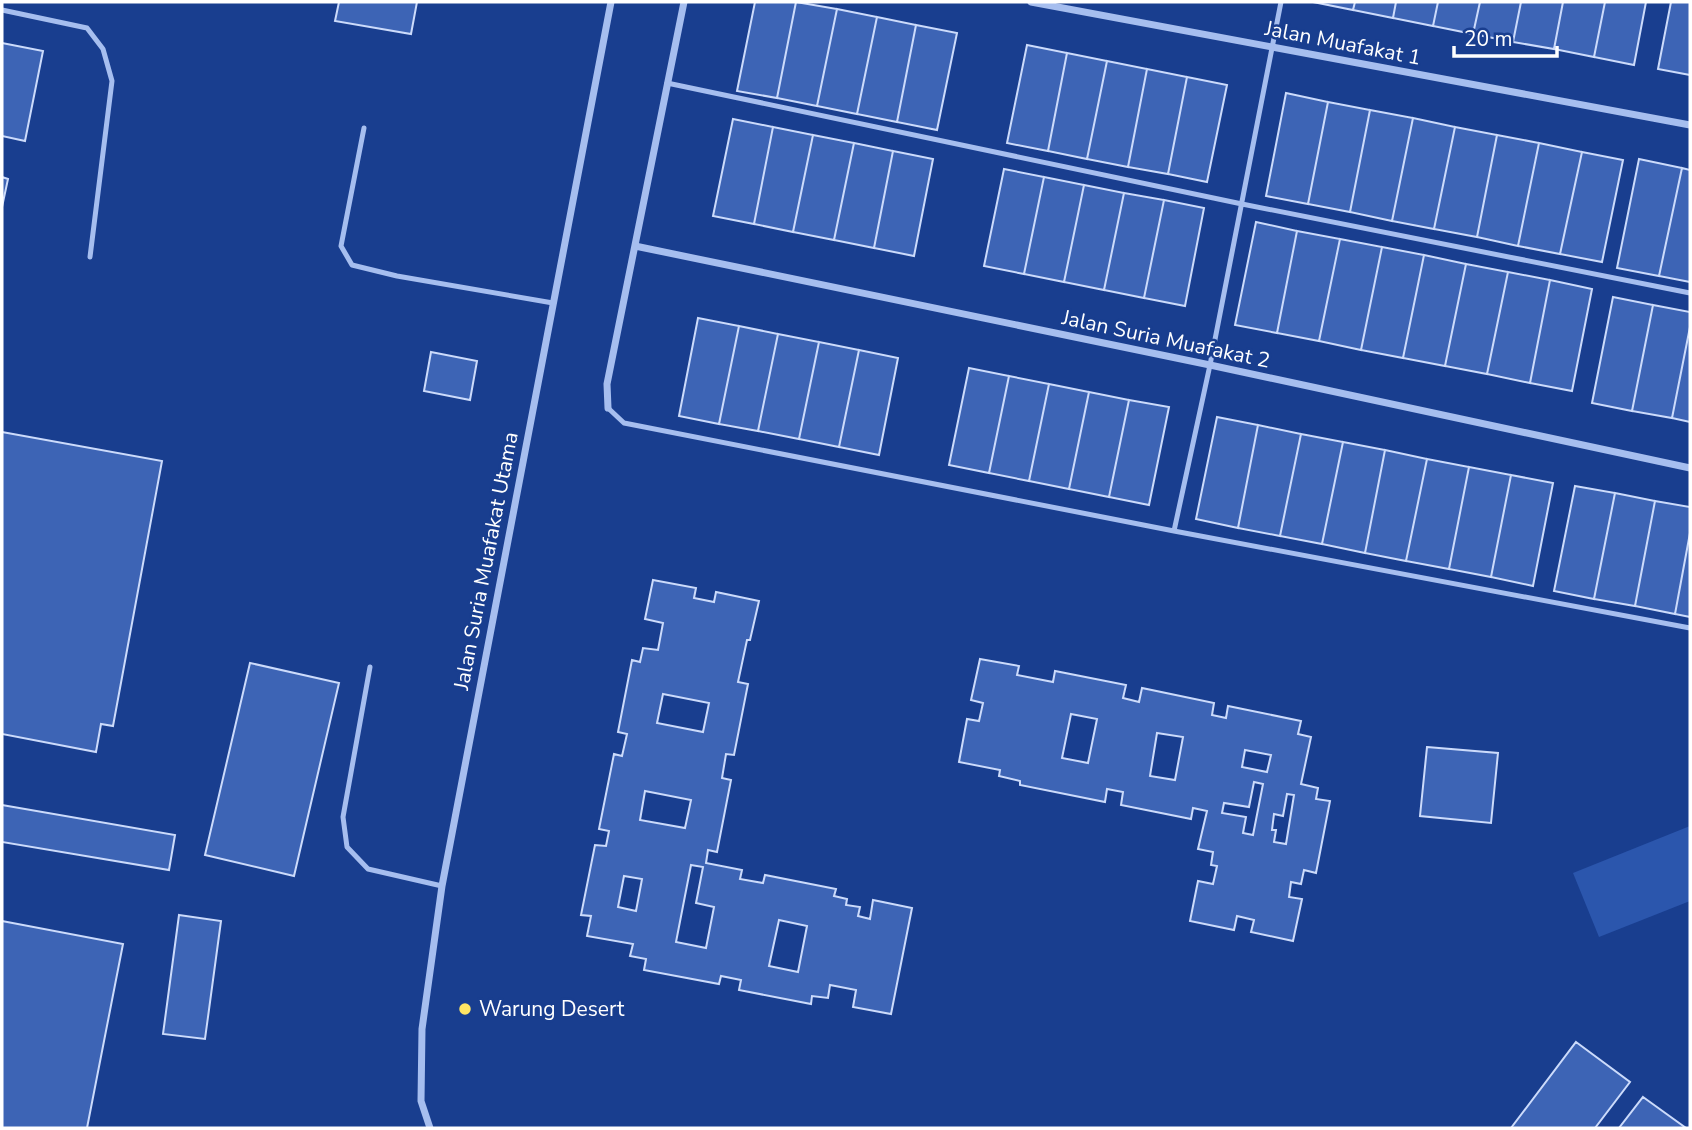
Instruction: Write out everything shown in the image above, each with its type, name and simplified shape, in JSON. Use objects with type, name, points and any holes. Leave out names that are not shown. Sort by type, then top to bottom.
[{"type":"street","name":"Jalan Suria Muafakat Utama","points":[[430,1128],[421,1101],[422,1029],[442,887],[611,2]]},
{"type":"street","points":[[608,408],[607,384],[684,2]]},
{"type":"street","name":"Jalan Muafakat 1","points":[[1031,2],[1690,125]]},
{"type":"street","name":"Jalan Suria Muafakat 2","points":[[635,246],[1690,468]]},
{"type":"lane","points":[[1174,531],[1210,365],[1281,2]]},
{"type":"lane","points":[[2,10],[87,29],[103,49],[112,81],[90,257]]},
{"type":"lane","points":[[667,83],[1242,204],[1690,293]]},
{"type":"lane","points":[[364,128],[341,246],[352,265],[397,276],[553,303]]},
{"type":"lane","points":[[608,408],[624,423],[1174,531],[1690,628]]},
{"type":"lane","points":[[370,667],[343,817],[346,846],[368,869],[442,887]]},
{"type":"shaded area","points":[[1690,826],[1690,901],[1599,937],[1573,873]]},
{"type":"building","points":[[339,2],[417,2],[411,34],[335,21]]},
{"type":"building","points":[[755,2],[796,2],[777,98],[737,91]]},
{"type":"building","points":[[796,2],[837,9],[817,106],[777,98]]},
{"type":"building","points":[[1313,2],[1355,2],[1353,10]]},
{"type":"building","points":[[1355,2],[1396,2],[1393,18],[1353,10]]},
{"type":"building","points":[[1396,2],[1438,2],[1433,26],[1393,18]]},
{"type":"building","points":[[1438,2],[1480,2],[1473,34],[1433,26]]},
{"type":"building","points":[[1480,2],[1521,2],[1513,42],[1473,34]]},
{"type":"building","points":[[1521,2],[1563,2],[1554,49],[1513,42]]},
{"type":"building","points":[[1563,2],[1605,2],[1594,57],[1554,49]]},
{"type":"building","points":[[1605,2],[1646,2],[1634,65],[1594,57]]},
{"type":"building","points":[[1671,2],[1690,2],[1690,75],[1658,69]]},
{"type":"building","points":[[837,9],[877,17],[857,114],[817,106]]},
{"type":"building","points":[[877,17],[916,25],[897,122],[857,114]]},
{"type":"building","points":[[916,25],[957,33],[937,130],[897,122]]},
{"type":"building","points":[[2,43],[43,51],[25,141],[2,136]]},
{"type":"building","points":[[1027,45],[1067,53],[1048,151],[1007,143]]},
{"type":"building","points":[[1067,53],[1107,61],[1087,159],[1048,151]]},
{"type":"building","points":[[1107,61],[1147,69],[1128,167],[1087,159]]},
{"type":"building","points":[[1147,69],[1187,77],[1168,174],[1128,167]]},
{"type":"building","points":[[1187,77],[1227,85],[1207,182],[1168,174]]},
{"type":"building","points":[[1286,93],[1328,102],[1308,204],[1266,196]]},
{"type":"building","points":[[1328,102],[1370,110],[1350,212],[1308,204]]},
{"type":"building","points":[[1370,110],[1413,118],[1392,221],[1350,212]]},
{"type":"building","points":[[1413,118],[1455,127],[1434,229],[1392,221]]},
{"type":"building","points":[[733,119],[773,127],[754,224],[713,216]]},
{"type":"building","points":[[773,127],[813,135],[793,232],[754,224]]},
{"type":"building","points":[[1455,127],[1497,135],[1477,237],[1434,229]]},
{"type":"building","points":[[813,135],[854,143],[834,240],[793,232]]},
{"type":"building","points":[[1497,135],[1539,143],[1518,246],[1477,237]]},
{"type":"building","points":[[854,143],[893,151],[874,248],[834,240]]},
{"type":"building","points":[[1539,143],[1582,152],[1560,254],[1518,246]]},
{"type":"building","points":[[893,151],[933,159],[914,256],[874,248]]},
{"type":"building","points":[[1582,152],[1623,160],[1602,262],[1560,254]]},
{"type":"building","points":[[1639,159],[1682,168],[1659,276],[1617,268]]},
{"type":"building","points":[[1682,168],[1690,170],[1690,282],[1659,276]]},
{"type":"building","points":[[1004,169],[1044,177],[1024,274],[984,266]]},
{"type":"building","points":[[2,177],[8,179],[2,207]]},
{"type":"building","points":[[1044,177],[1084,185],[1064,282],[1024,274]]},
{"type":"building","points":[[1084,185],[1124,193],[1104,290],[1064,282]]},
{"type":"building","points":[[1124,193],[1164,200],[1144,298],[1104,290]]},
{"type":"building","points":[[1164,200],[1204,208],[1185,306],[1144,298]]},
{"type":"building","points":[[1256,222],[1297,231],[1277,333],[1235,325]]},
{"type":"building","points":[[1297,231],[1340,239],[1319,341],[1277,333]]},
{"type":"building","points":[[1340,239],[1382,247],[1361,350],[1319,341]]},
{"type":"building","points":[[1382,247],[1424,255],[1403,358],[1361,350]]},
{"type":"building","points":[[1424,255],[1466,264],[1445,366],[1403,358]]},
{"type":"building","points":[[1466,264],[1508,272],[1487,374],[1445,366]]},
{"type":"building","points":[[1508,272],[1550,280],[1530,383],[1487,374]]},
{"type":"building","points":[[1550,280],[1592,289],[1572,391],[1530,383]]},
{"type":"building","points":[[1613,297],[1653,305],[1632,411],[1592,403]]},
{"type":"building","points":[[1653,305],[1690,312],[1690,327],[1672,418],[1632,411]]},
{"type":"building","points":[[698,318],[739,326],[719,424],[679,416]]},
{"type":"building","points":[[739,326],[778,334],[758,431],[719,424]]},
{"type":"building","points":[[1690,327],[1690,422],[1672,418]]},
{"type":"building","points":[[778,334],[819,342],[799,439],[758,431]]},
{"type":"building","points":[[819,342],[859,350],[839,447],[799,439]]},
{"type":"building","points":[[859,350],[898,358],[879,455],[839,447]]},
{"type":"building","points":[[431,352],[477,361],[470,400],[424,391]]},
{"type":"building","points":[[969,368],[1009,376],[989,473],[949,465]]},
{"type":"building","points":[[1009,376],[1049,384],[1029,481],[989,473]]},
{"type":"building","points":[[1049,384],[1089,392],[1069,489],[1029,481]]},
{"type":"building","points":[[1089,392],[1129,400],[1109,497],[1069,489]]},
{"type":"building","points":[[1129,400],[1169,407],[1149,505],[1109,497]]},
{"type":"building","points":[[1217,417],[1258,425],[1238,528],[1196,519]]},
{"type":"building","points":[[1258,425],[1301,434],[1280,536],[1238,528]]},
{"type":"building","points":[[2,432],[162,461],[113,726],[101,724],[96,752],[2,734]]},
{"type":"building","points":[[1301,434],[1343,442],[1322,544],[1280,536]]},
{"type":"building","points":[[1343,442],[1385,450],[1365,553],[1322,544]]},
{"type":"building","points":[[1385,450],[1427,459],[1406,561],[1365,553]]},
{"type":"building","points":[[1427,459],[1469,467],[1449,569],[1406,561]]},
{"type":"building","points":[[1469,467],[1511,475],[1491,577],[1449,569]]},
{"type":"building","points":[[1511,475],[1553,483],[1533,586],[1491,577]]},
{"type":"building","points":[[1575,486],[1615,493],[1594,599],[1554,591]]},
{"type":"building","points":[[1615,493],[1655,501],[1635,606],[1594,599]]},
{"type":"building","points":[[1655,501],[1690,507],[1690,533],[1675,614],[1635,606]]},
{"type":"building","points":[[1690,533],[1690,617],[1675,614]]},
{"type":"building","points":[[653,580],[696,588],[694,598],[714,602],[716,592],[759,601],[738,682],[748,684],[734,755],[726,754],[722,778],[731,780],[717,852],[708,850],[706,863],[742,870],[740,879],[763,883],[765,875],[836,889],[834,896],[847,899],[846,905],[860,907],[858,916],[870,919],[873,900],[912,908],[891,1014],[853,1007],[856,990],[830,985],[828,998],[812,996],[811,1004],[739,990],[741,980],[721,976],[719,984],[644,970],[646,959],[630,956],[633,944],[587,936],[591,916],[581,915],[595,845],[606,846],[609,831],[599,829],[614,754],[622,756],[627,734],[618,732],[632,660],[640,662],[643,648],[658,650],[663,623],[645,619]],"holes":[[[663,694],[709,703],[703,732],[657,723]],[[645,791],[691,800],[685,828],[640,820]],[[691,865],[703,867],[696,903],[714,907],[706,948],[676,942]],[[624,876],[642,879],[636,911],[618,907]],[[779,920],[807,926],[798,972],[769,966]]]},
{"type":"building","points":[[980,659],[1019,666],[1017,675],[1053,682],[1055,671],[1126,685],[1123,698],[1139,702],[1142,688],[1214,703],[1212,715],[1226,718],[1228,706],[1301,721],[1298,734],[1311,737],[1301,784],[1318,788],[1316,799],[1330,801],[1316,873],[1304,870],[1301,884],[1291,882],[1289,897],[1302,899],[1293,941],[1251,932],[1254,920],[1237,916],[1234,930],[1190,921],[1198,881],[1213,884],[1217,866],[1211,865],[1213,852],[1198,849],[1207,811],[1193,808],[1191,819],[1121,805],[1123,792],[1107,789],[1105,802],[1020,785],[1020,781],[999,776],[1000,770],[959,762],[967,719],[979,721],[983,703],[971,700]],"holes":[[[1071,714],[1097,719],[1088,763],[1062,758]],[[1157,733],[1183,737],[1175,780],[1150,776]],[[1245,750],[1271,755],[1267,772],[1242,767]],[[1254,782],[1263,784],[1253,835],[1243,833],[1246,817],[1222,813],[1224,803],[1249,807]],[[1287,794],[1294,795],[1286,844],[1274,842],[1274,814],[1283,816]]]},
{"type":"building","points":[[250,663],[339,683],[294,876],[205,855]]},
{"type":"building","points":[[1427,747],[1498,753],[1491,823],[1420,816]]},
{"type":"building","points":[[2,805],[175,835],[169,870],[2,842]]},
{"type":"building","points":[[179,915],[221,921],[205,1039],[163,1034]]},
{"type":"building","points":[[2,921],[123,944],[87,1128],[2,1128]]},
{"type":"building","points":[[1576,1042],[1630,1082],[1595,1128],[1511,1128]]},
{"type":"building","points":[[1643,1097],[1686,1128],[1619,1128]]},
{"type":"place","name":"Warung Desert","points":[[465,1009]]}]
